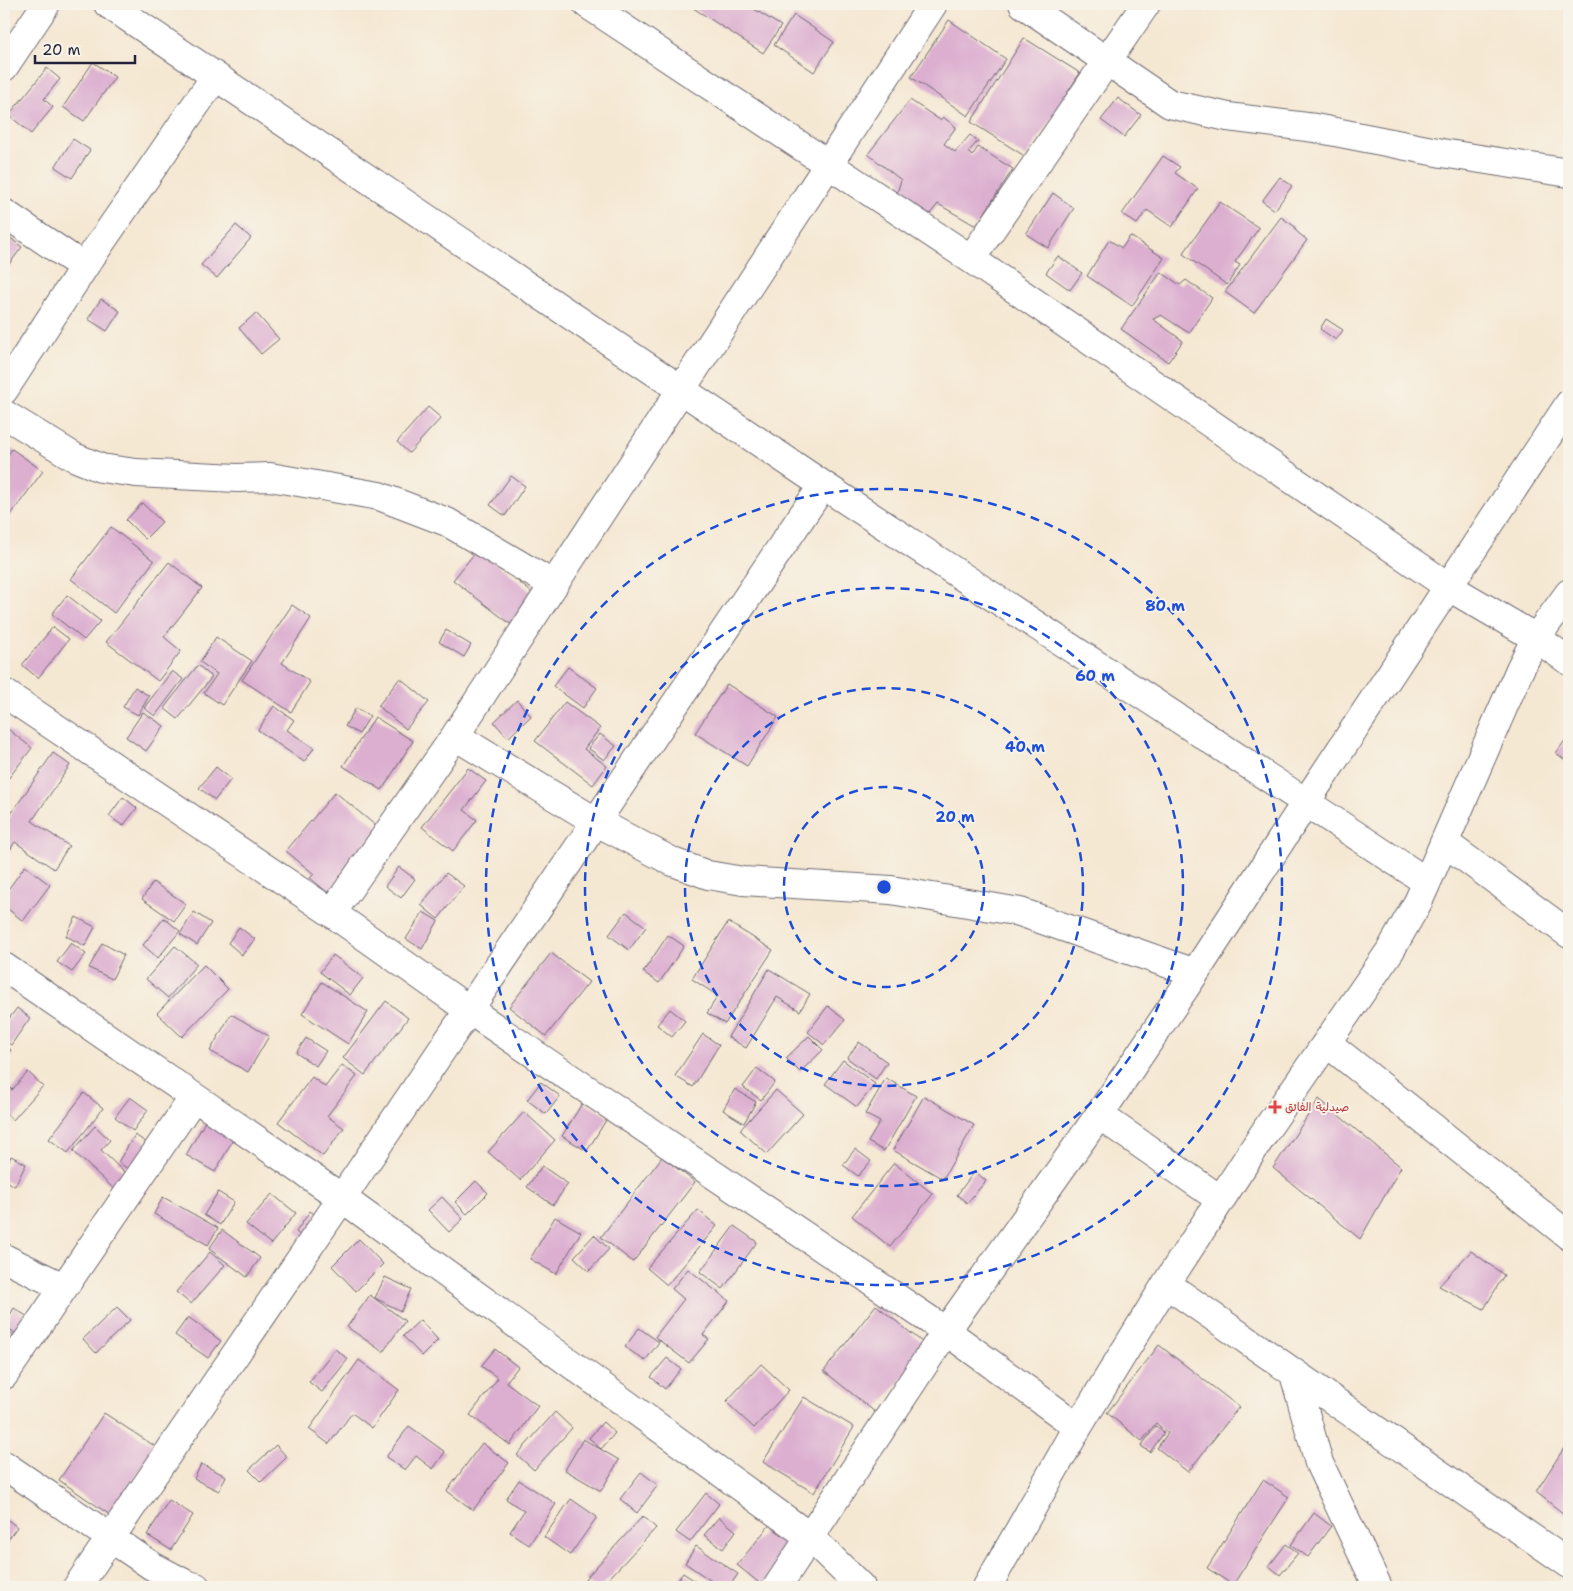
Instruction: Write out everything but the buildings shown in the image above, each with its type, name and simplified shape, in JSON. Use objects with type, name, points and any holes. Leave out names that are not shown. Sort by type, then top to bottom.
[{"type":"street","points":[[4,67],[46,4]]},
{"type":"street","points":[[108,4],[823,484],[1427,882]]},
{"type":"street","points":[[587,4],[971,259],[1449,587],[1536,638],[1569,661]]},
{"type":"street","points":[[332,913],[455,736],[933,4]]},
{"type":"street","points":[[1023,4],[1170,104],[1228,117],[1315,128],[1442,153],[1569,173]]},
{"type":"street","points":[[971,259],[1146,4]]},
{"type":"street","points":[[4,390],[84,266],[215,77]]},
{"type":"street","points":[[4,214],[84,266]]},
{"type":"street","points":[[777,1587],[946,1331],[1099,1116],[1196,972],[1569,404]]},
{"type":"street","points":[[4,414],[74,457],[101,468],[136,473],[237,478],[270,477],[379,496],[447,522],[554,585]]},
{"type":"street","points":[[77,1587],[342,1198],[823,484]]},
{"type":"street","points":[[987,1587],[1078,1427],[1166,1284],[1268,1127],[1390,951],[1418,902],[1520,669],[1536,638],[1569,593]]},
{"type":"street","points":[[4,693],[332,913],[469,1010],[946,1331],[1078,1427]]},
{"type":"street","points":[[455,736],[595,821],[674,862],[708,874],[743,881],[891,890],[1020,912],[1196,972]]},
{"type":"street","points":[[1445,843],[1569,934]]},
{"type":"street","points":[[4,967],[342,1198],[810,1537],[861,1587]]},
{"type":"street","points":[[1327,1043],[1569,1236]]},
{"type":"street","points":[[4,1375],[194,1097]]},
{"type":"street","points":[[1099,1116],[1220,1200]]},
{"type":"street","points":[[4,1258],[63,1287]]},
{"type":"street","points":[[1166,1284],[1569,1564]]},
{"type":"street","points":[[1294,1374],[1319,1463],[1378,1587]]},
{"type":"street","points":[[4,1465],[152,1566],[186,1584],[196,1587]]},
{"type":"place","name":"صيدلية الفائق","points":[[1275,1107]]}]
